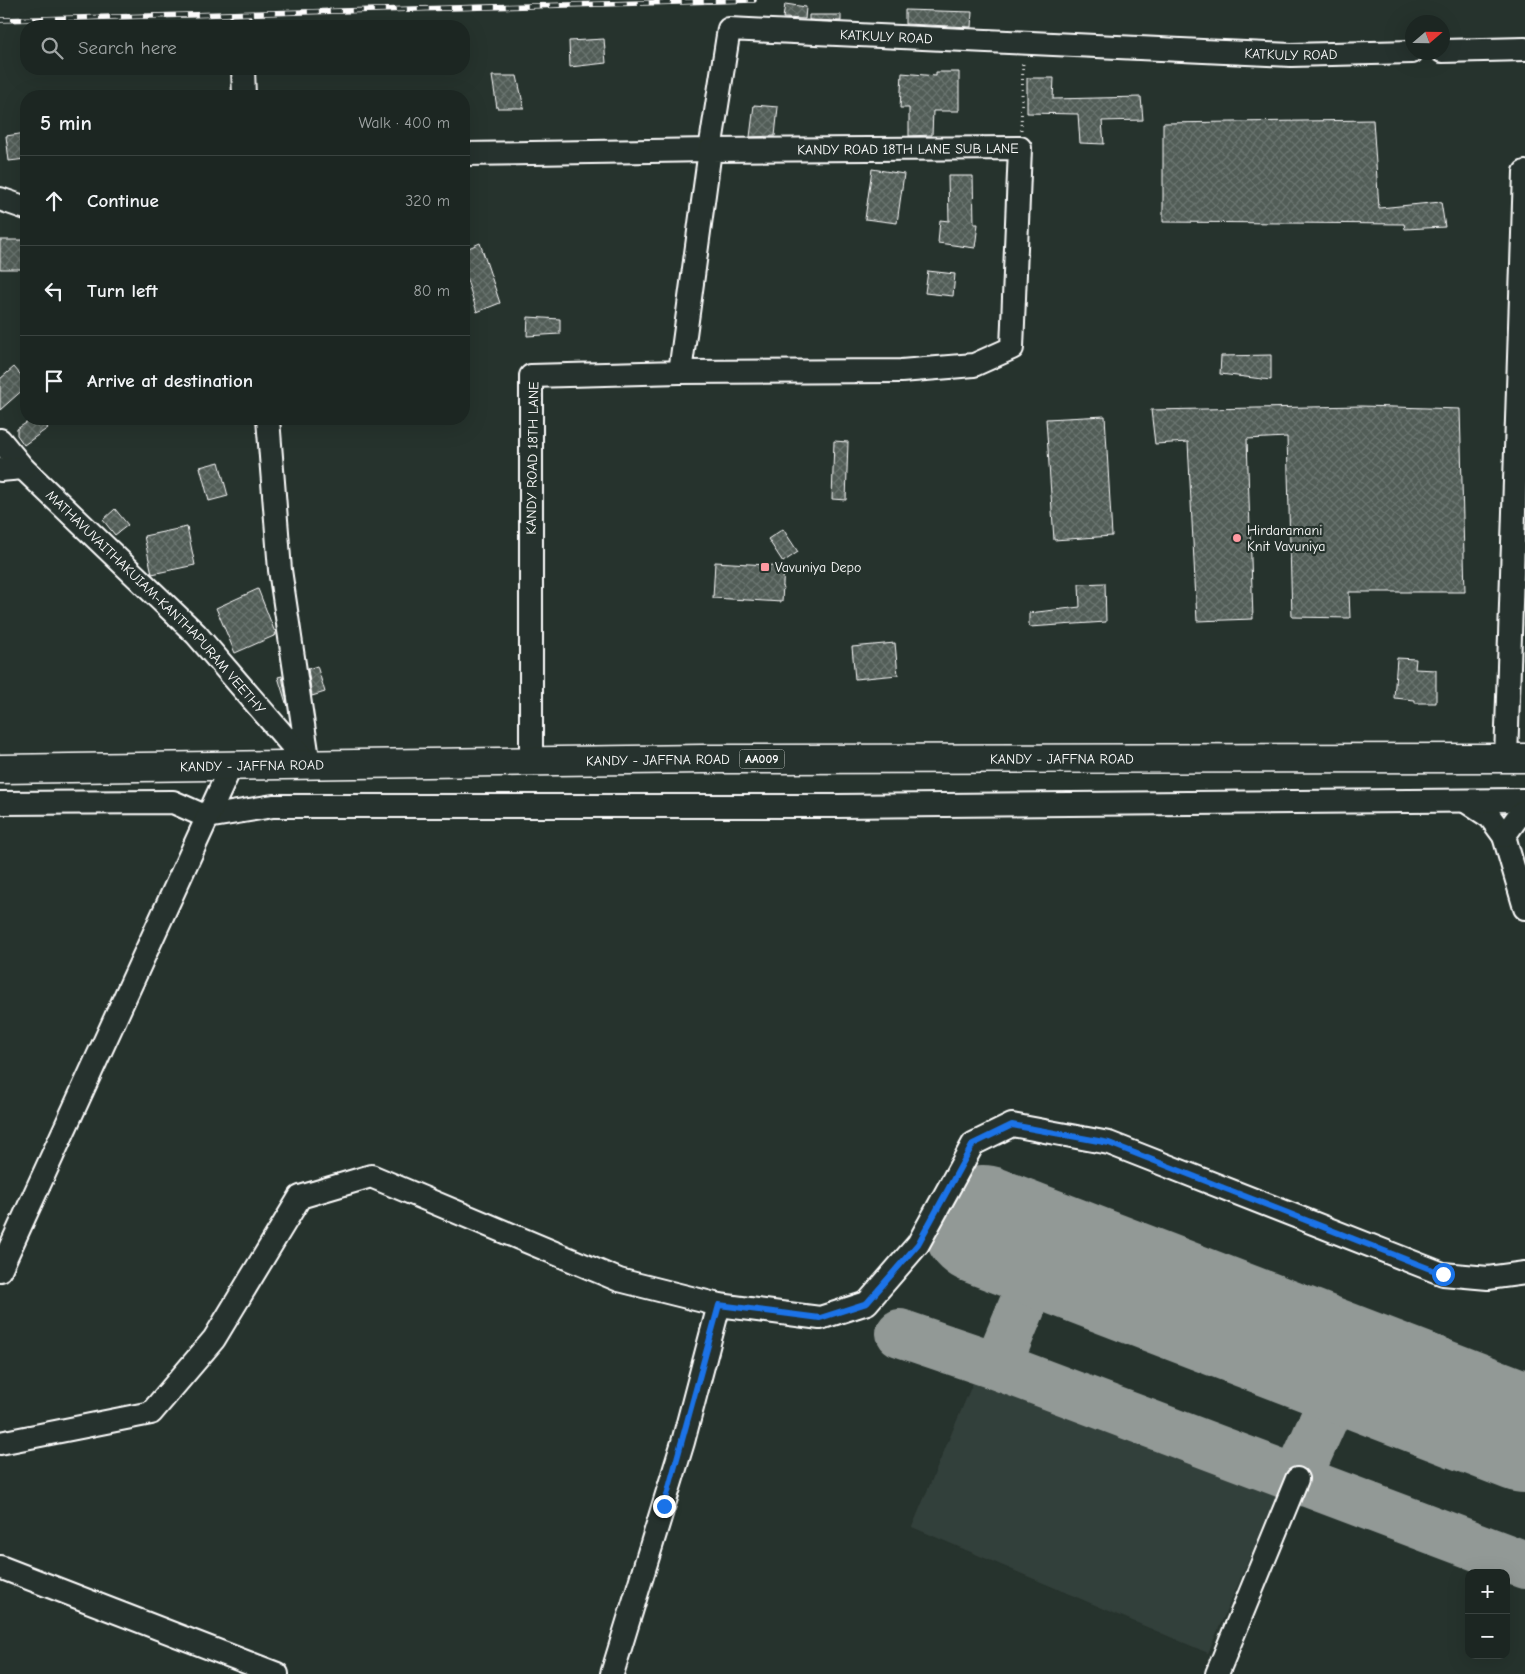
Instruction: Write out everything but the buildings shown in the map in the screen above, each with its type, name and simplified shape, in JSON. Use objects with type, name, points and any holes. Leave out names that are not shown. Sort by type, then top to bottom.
[{"type":"highway","name":"KANDY - JAFFNA ROAD","points":[[0,769],[531,761],[1515,759]]},
{"type":"street","name":"KATKULY ROAD","points":[[710,150],[729,29],[1291,55],[1405,52]]},
{"type":"street","points":[[1450,51],[1525,49]]},
{"type":"street","points":[[243,75],[244,90]]},
{"type":"street","name":"KANDY ROAD 18TH LANE SUB LANE","points":[[680,372],[902,371],[974,365],[1012,348],[1020,148],[710,150]]},
{"type":"street","points":[[470,154],[710,150],[680,372]]},
{"type":"street","points":[[1515,759],[1525,172]]},
{"type":"street","points":[[0,199],[20,206]]},
{"type":"street","name":"KANDY ROAD 18TH LANE","points":[[531,761],[531,376],[680,372]]},
{"type":"street","points":[[268,425],[280,570],[309,765]]},
{"type":"street","name":"MATHAVUVAITHAKUIAM-KANTHAPURAM VEETHY","points":[[0,440],[24,468],[196,634],[309,765]]},
{"type":"street","points":[[0,470],[24,468]]},
{"type":"street","points":[[0,1270],[231,766]]},
{"type":"street","points":[[0,803],[173,802],[207,817],[273,806],[847,806],[1525,800]]},
{"type":"street","points":[[1466,802],[1490,817],[1504,836],[1525,908]]},
{"type":"street","points":[[1504,836],[1520,814],[1525,811]]},
{"type":"street","points":[[0,1443],[151,1413],[214,1339],[300,1197],[370,1176],[619,1280],[719,1305],[820,1318],[867,1303],[918,1244],[973,1144],[1012,1125],[1109,1143],[1443,1274],[1488,1278],[1525,1273]]},
{"type":"street","points":[[612,1674],[683,1442],[719,1305]]},
{"type":"street","points":[[1217,1674],[1297,1479]]},
{"type":"street","points":[[0,1567],[277,1674]]},
{"type":"path","points":[[1020,148],[1024,44]]},
{"type":"shaded area","points":[[982,1361],[1286,1475],[1208,1653],[912,1527]]},
{"type":"taxiway","points":[[997,1366],[1046,1249]]},
{"type":"taxiway","points":[[900,1333],[997,1366],[1525,1565]]},
{"type":"taxiway","points":[[1297,1479],[1348,1365]]},
{"type":"runway","points":[[983,1225],[1525,1433]]},
{"type":"railway","points":[[0,20],[754,0]]},
{"type":"place","name":"Hirdaramani Knit Vavuniya","points":[[1237,538]]},
{"type":"place","name":"Vavuniya Depo","points":[[765,567]]},
{"type":"route","points":[[664,1506],[719,1305],[820,1318],[867,1303],[918,1244],[973,1144],[1012,1125],[1109,1143],[1443,1274]]}]
